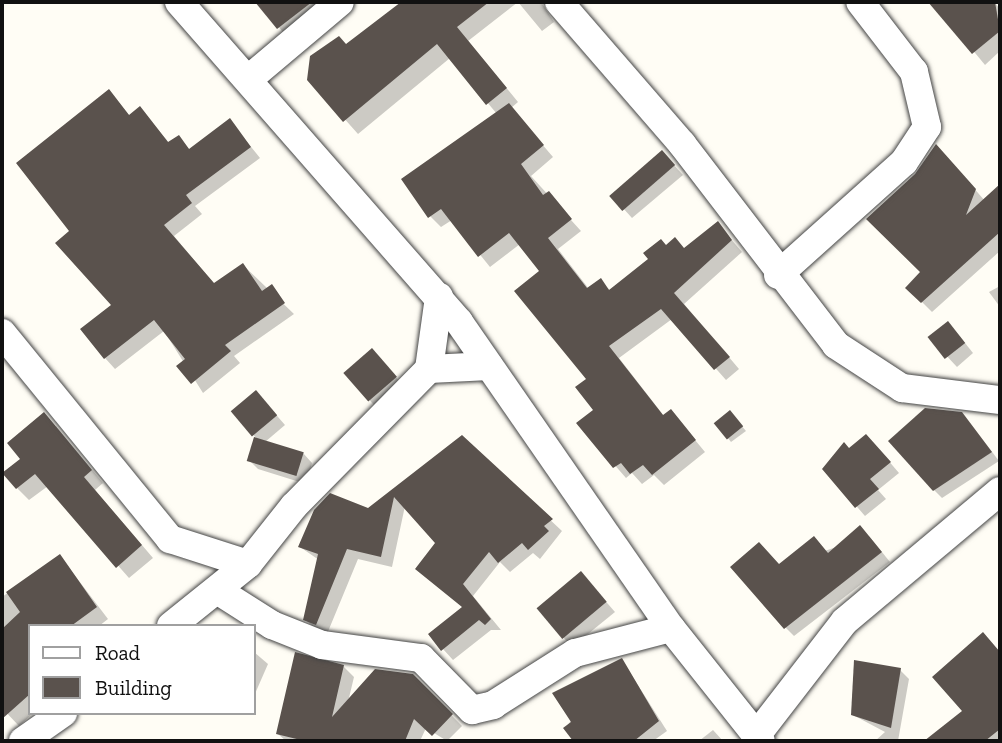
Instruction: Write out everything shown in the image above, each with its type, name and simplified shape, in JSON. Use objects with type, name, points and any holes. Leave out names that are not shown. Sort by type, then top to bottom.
[{"type":"street","points":[[179,2],[251,77],[439,297],[671,628],[758,739],[845,621],[1000,491]]},
{"type":"street","points":[[251,77],[340,2]]},
{"type":"street","points":[[559,2],[682,144],[778,275],[836,345],[878,376],[902,388],[1000,400]]},
{"type":"street","points":[[778,275],[904,162],[927,127],[914,72],[860,2]]},
{"type":"street","points":[[174,624],[248,564],[294,506],[429,369],[439,297]]},
{"type":"street","points":[[2,333],[12,367],[170,539],[248,564]]},
{"type":"street","points":[[429,369],[489,366]]},
{"type":"street","points":[[217,590],[321,645],[421,658],[472,710],[493,705],[575,653],[671,628]]},
{"type":"street","points":[[23,741],[60,715]]},
{"type":"building","points":[[255,2],[312,2],[277,29]]},
{"type":"building","points":[[401,2],[489,2],[457,27],[507,88],[486,105],[437,44],[343,122],[307,80],[310,56],[339,36],[346,44]]},
{"type":"building","points":[[928,2],[995,2],[1000,31],[972,54]]},
{"type":"building","points":[[109,89],[129,115],[140,106],[168,142],[179,135],[189,149],[230,118],[251,147],[186,195],[192,203],[164,225],[214,283],[243,263],[262,291],[272,284],[285,303],[225,345],[231,351],[191,384],[176,366],[185,359],[154,320],[104,359],[80,329],[111,305],[55,243],[69,231],[16,163]]},
{"type":"building","points":[[509,103],[544,145],[521,164],[543,195],[549,191],[572,219],[548,238],[587,288],[601,278],[609,290],[648,259],[643,253],[661,239],[666,245],[675,237],[684,248],[718,221],[732,240],[674,293],[730,357],[714,370],[661,309],[609,346],[663,415],[671,409],[696,440],[652,475],[643,465],[630,474],[621,463],[613,468],[576,423],[593,410],[575,387],[586,379],[514,291],[539,271],[509,233],[478,257],[441,209],[428,218],[401,179]]},
{"type":"building","points":[[936,144],[976,189],[966,215],[1000,184],[1000,232],[921,303],[905,288],[920,272],[866,219],[915,174]]},
{"type":"building","points":[[662,150],[675,165],[622,211],[609,196]]},
{"type":"building","points":[[948,321],[965,343],[945,359],[928,337]]},
{"type":"building","points":[[372,348],[397,377],[368,402],[343,373]]},
{"type":"building","points":[[256,390],[277,415],[252,436],[231,411]]},
{"type":"building","points":[[925,408],[962,412],[992,452],[933,491],[888,441]]},
{"type":"building","points":[[730,410],[743,426],[727,440],[714,423]]},
{"type":"building","points":[[44,412],[92,470],[84,477],[142,545],[116,568],[35,474],[16,489],[2,473],[20,459],[7,443]]},
{"type":"building","points":[[866,434],[891,462],[870,479],[879,489],[855,508],[822,469],[844,442],[849,448]]},
{"type":"building","points":[[462,435],[553,519],[544,526],[549,531],[528,550],[522,543],[498,563],[489,552],[463,584],[491,619],[485,625],[479,620],[441,651],[428,634],[462,607],[415,569],[435,543],[394,497],[381,557],[347,549],[316,625],[303,620],[318,554],[298,547],[314,510],[330,493],[368,508]]},
{"type":"building","points":[[254,437],[304,452],[296,476],[247,461]]},
{"type":"building","points":[[860,525],[882,552],[784,629],[730,567],[759,542],[779,564],[814,536],[828,553]]},
{"type":"building","points":[[60,554],[97,607],[74,624],[28,624],[28,696],[2,719],[2,629],[20,612],[6,592]]},
{"type":"building","points":[[581,571],[607,602],[562,639],[537,608]]},
{"type":"building","points":[[983,632],[1000,652],[1000,729],[985,741],[924,741],[962,711],[932,677]]},
{"type":"building","points":[[295,652],[344,665],[332,717],[375,669],[413,674],[453,714],[432,736],[414,719],[405,741],[305,741],[276,734]]},
{"type":"building","points":[[622,658],[659,721],[634,741],[573,741],[563,728],[571,722],[552,693]]},
{"type":"building","points":[[854,660],[901,668],[891,728],[851,715]]}]
